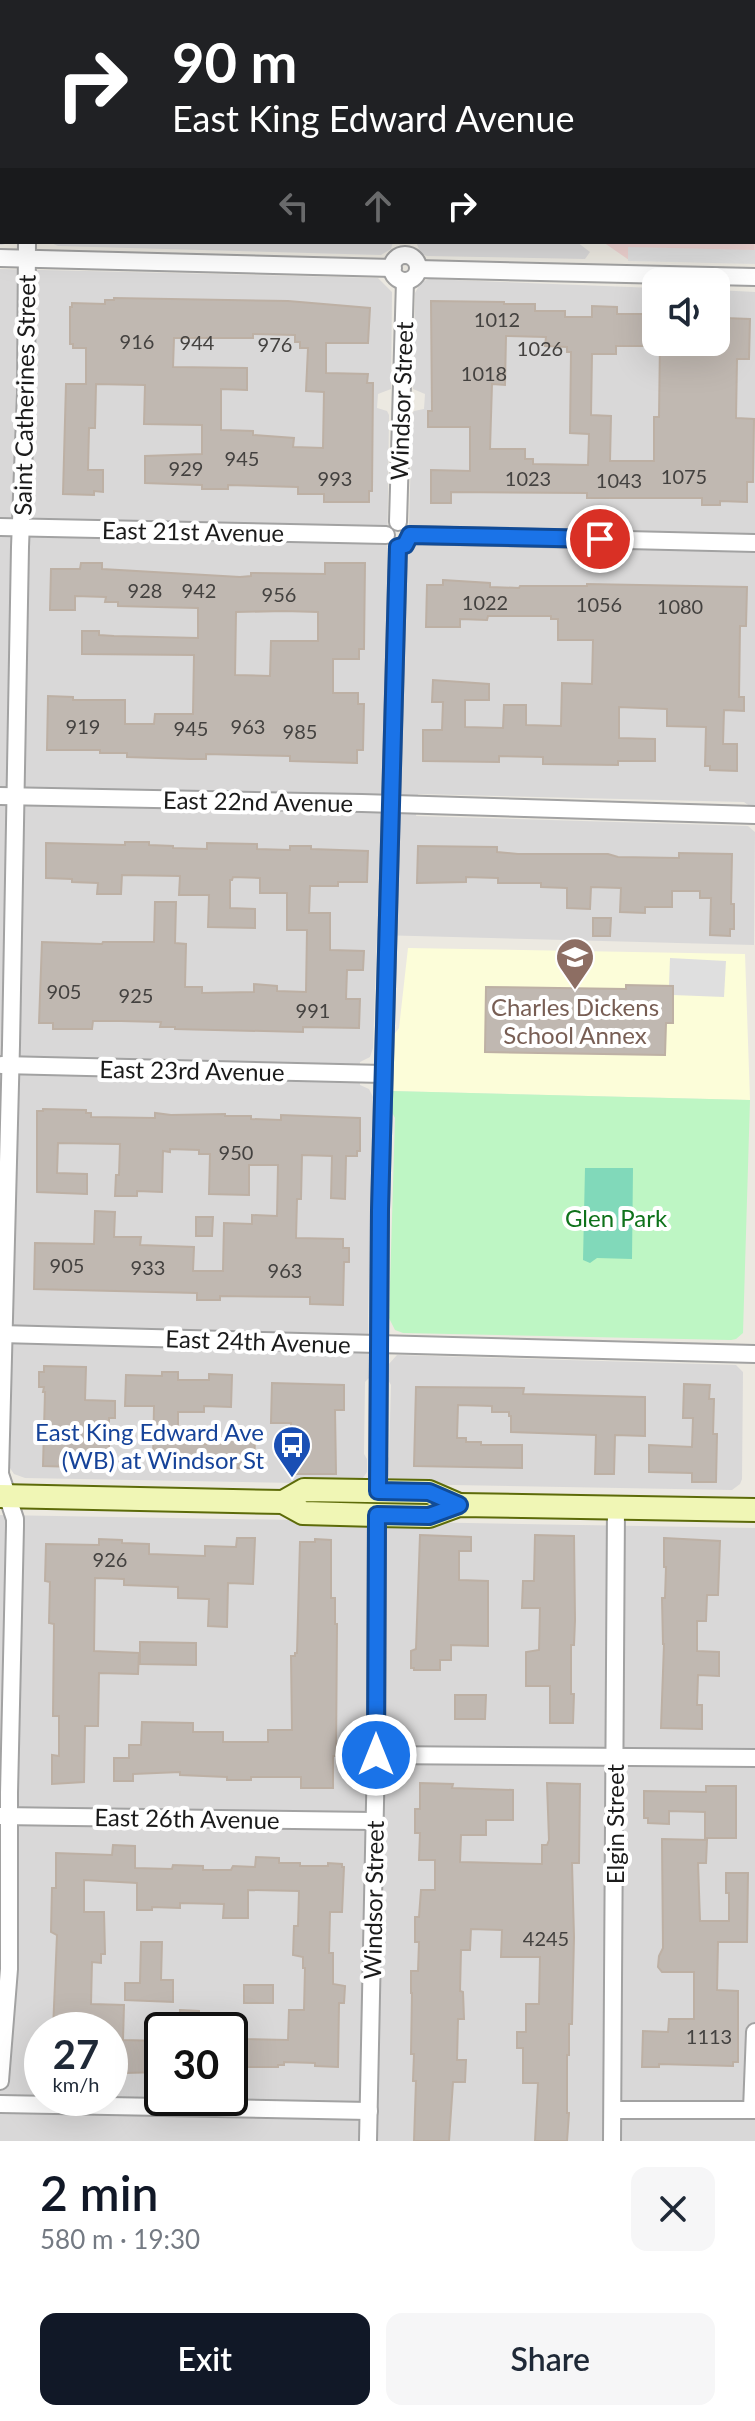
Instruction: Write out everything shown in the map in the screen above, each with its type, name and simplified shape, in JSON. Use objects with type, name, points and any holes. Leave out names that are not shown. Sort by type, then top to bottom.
[{"type":"main road","points":[[283,1502],[304,1490],[378,1491],[429,1492],[459,1505]]},
{"type":"main road","points":[[4,1496],[283,1502],[303,1513],[429,1516],[459,1505],[755,1510]]},
{"type":"street","points":[[406,249],[418,269],[415,276],[405,281],[398,278],[393,268],[406,249]]},
{"type":"street","points":[[0,258],[27,250],[393,268]]},
{"type":"street","name":"Saint Catherines Street","points":[[0,2081],[9,1969],[4,1816],[15,1526],[0,1474],[8,796],[26,393],[27,250]]},
{"type":"street","points":[[418,269],[755,277]]},
{"type":"street","name":"Windsor Street","points":[[398,539],[391,525],[398,522],[405,281]]},
{"type":"street","name":"East 21st Avenue","points":[[0,527],[398,539],[755,543]]},
{"type":"street","points":[[378,1491],[383,1074],[398,539]]},
{"type":"street","name":"East 22nd Avenue","points":[[8,796],[755,815]]},
{"type":"street","name":"East 23rd Avenue","points":[[5,1065],[383,1074]]},
{"type":"street","name":"East 24th Avenue","points":[[1,1334],[755,1354]]},
{"type":"street","points":[[755,1496],[755,1510]]},
{"type":"street","name":"Elgin Street","points":[[612,2141],[616,1507]]},
{"type":"street","name":"Windsor Street","points":[[368,2141],[376,1755],[377,1515]]},
{"type":"street","points":[[376,1755],[755,1758]]},
{"type":"street","name":"East 26th Avenue","points":[[4,1816],[374,1821]]},
{"type":"street","points":[[613,2110],[753,2110],[755,2032]]},
{"type":"street","points":[[0,2104],[369,2111]]},
{"type":"shaded area","points":[[54,244],[392,244],[391,249],[381,255]]},
{"type":"shaded area","points":[[417,244],[580,244],[590,252],[585,259],[421,254]]},
{"type":"shaded area","points":[[606,244],[755,244],[755,263],[629,260]]},
{"type":"shaded area","points":[[628,247],[755,250],[755,264],[628,261]]},
{"type":"shaded area","points":[[0,269],[378,278],[392,292],[391,389],[378,394],[377,408],[387,411],[389,415],[387,569],[408,565],[412,414],[424,409],[425,394],[413,389],[415,293],[421,282],[429,279],[642,287],[642,356],[730,356],[730,291],[755,292],[755,810],[744,802],[418,794],[416,816],[748,826],[755,832],[754,945],[377,935],[373,1048],[370,1057],[360,1062],[360,1085],[369,1089],[373,1097],[369,1378],[365,1382],[364,1454],[367,1472],[360,1482],[25,1478],[14,1474],[10,1468],[13,1309],[0,1308]]},
{"type":"shaded area","name":"Charles Dickens School Annex","points":[[408,948],[745,954],[750,1100],[392,1091],[393,1036],[399,1028]]},
{"type":"shaded area","points":[[670,958],[726,961],[724,997],[673,995],[673,986],[669,986]]},
{"type":"shaded area","points":[[397,1355],[736,1365],[743,1372],[742,1479],[732,1490],[395,1484],[385,1467],[389,1456],[391,1385],[387,1378],[388,1365]]},
{"type":"shaded area","points":[[0,1515],[755,1528],[755,2141],[0,2141]]},
{"type":"green space","name":"Glen Park","points":[[392,1091],[750,1100],[743,1333],[731,1340],[403,1333],[395,1330],[389,1318],[395,1118]]},
{"type":"green space","points":[[585,1168],[633,1168],[632,1259],[597,1258],[590,1263],[583,1260]]},
{"type":"building","points":[[105,300],[288,301],[370,308],[368,343],[326,343],[326,373],[368,374],[367,383],[373,383],[372,491],[369,491],[369,502],[324,502],[324,494],[298,494],[298,487],[228,485],[228,489],[202,489],[202,485],[145,483],[145,456],[202,454],[202,425],[144,424],[145,385],[96,384],[95,428],[89,428],[88,470],[103,470],[103,492],[94,491],[94,495],[63,494],[66,384],[86,384],[86,348],[73,348],[70,344],[70,307],[72,303],[105,304]],"holes":[[[295,335],[295,342],[300,342],[300,348],[308,348],[306,391],[324,392],[323,448],[293,447],[294,438],[253,435],[253,431],[221,430],[221,389],[247,390],[247,368],[173,367],[174,338]]]},
{"type":"building","points":[[431,301],[535,304],[535,311],[565,311],[565,317],[592,317],[592,306],[617,307],[617,314],[642,314],[642,346],[616,346],[616,354],[592,354],[591,415],[611,416],[610,461],[654,461],[654,417],[659,417],[660,356],[730,356],[730,318],[750,319],[749,359],[737,359],[736,418],[754,419],[753,482],[747,482],[747,502],[720,501],[720,505],[702,505],[702,498],[587,498],[587,493],[451,492],[451,503],[431,503],[431,470],[470,471],[470,427],[428,427],[428,411],[432,411]],"holes":[[[506,336],[546,337],[545,346],[567,347],[567,352],[571,352],[570,433],[589,434],[588,465],[533,464],[533,459],[525,459],[525,449],[490,449],[492,384],[505,385]]]},
{"type":"building","points":[[81,563],[102,563],[102,569],[240,577],[251,576],[251,573],[325,574],[325,563],[365,563],[364,649],[359,649],[359,659],[333,659],[333,693],[358,693],[358,704],[364,704],[363,750],[357,750],[357,763],[290,761],[290,756],[206,754],[206,759],[190,759],[127,757],[127,753],[100,753],[100,750],[47,750],[48,696],[73,697],[73,700],[125,700],[125,724],[154,724],[155,714],[193,714],[194,655],[82,654],[82,631],[99,631],[99,635],[114,636],[198,638],[198,608],[118,606],[118,602],[105,602],[106,597],[75,596],[75,610],[50,610],[51,569],[80,569]],"holes":[[[236,612],[318,612],[318,641],[271,641],[270,676],[235,675]]]},
{"type":"building","points":[[443,580],[519,588],[587,584],[747,587],[746,626],[740,626],[739,697],[744,697],[744,711],[724,710],[723,744],[737,744],[737,771],[710,770],[710,766],[705,766],[706,727],[667,726],[667,709],[619,707],[619,738],[655,739],[655,761],[618,761],[618,765],[543,764],[543,757],[499,756],[499,762],[423,761],[423,730],[442,730],[443,702],[432,702],[433,680],[489,684],[489,700],[465,700],[465,727],[503,728],[504,705],[526,705],[526,725],[561,726],[562,683],[592,684],[593,640],[558,640],[558,619],[551,619],[551,616],[488,616],[487,620],[460,619],[460,627],[426,627],[427,585],[443,585]]},
{"type":"building","points":[[125,842],[149,842],[149,845],[173,848],[207,849],[207,843],[257,844],[257,849],[290,850],[290,846],[311,846],[311,849],[368,851],[367,882],[310,886],[309,913],[330,913],[330,950],[364,951],[363,970],[347,970],[346,999],[360,999],[359,1028],[303,1027],[303,1032],[175,1029],[160,1027],[161,1022],[93,1021],[92,1029],[53,1029],[53,1023],[39,1023],[42,942],[154,942],[155,902],[176,902],[175,943],[186,944],[185,987],[202,987],[202,993],[254,992],[254,984],[277,986],[277,991],[306,992],[307,930],[287,930],[287,893],[260,893],[260,878],[233,877],[230,880],[230,908],[255,909],[255,928],[208,927],[209,895],[179,895],[180,876],[122,875],[121,894],[97,894],[98,883],[46,878],[46,843],[125,845]]},
{"type":"building","points":[[418,846],[497,847],[497,852],[518,854],[608,854],[618,857],[679,858],[679,853],[732,854],[734,929],[730,929],[730,936],[710,935],[711,898],[700,898],[700,891],[672,891],[672,907],[645,907],[645,913],[620,912],[621,888],[591,887],[590,909],[567,908],[567,888],[541,887],[541,883],[498,883],[498,878],[466,877],[466,882],[417,883]]},
{"type":"building","points":[[593,918],[611,918],[610,936],[593,936]]},
{"type":"building","points":[[626,985],[673,986],[673,1023],[666,1023],[665,1055],[485,1052],[486,987],[626,989]]},
{"type":"building","points":[[86,1110],[91,1117],[155,1118],[155,1113],[225,1114],[281,1120],[281,1115],[360,1118],[360,1151],[357,1151],[357,1156],[346,1156],[345,1199],[331,1198],[332,1156],[302,1155],[301,1199],[297,1199],[296,1238],[343,1239],[343,1248],[349,1248],[349,1262],[344,1262],[343,1305],[310,1304],[310,1297],[220,1296],[220,1300],[197,1300],[197,1293],[34,1289],[35,1243],[94,1244],[95,1211],[115,1212],[114,1237],[141,1237],[140,1245],[194,1247],[193,1271],[223,1271],[224,1223],[252,1224],[252,1215],[277,1216],[278,1165],[249,1165],[249,1195],[209,1194],[210,1154],[199,1154],[199,1150],[163,1151],[162,1192],[137,1191],[137,1196],[115,1196],[120,1144],[58,1143],[57,1173],[87,1174],[87,1194],[37,1192],[37,1111]]},
{"type":"building","points":[[196,1217],[213,1217],[212,1236],[196,1236]]},
{"type":"building","points":[[44,1366],[86,1367],[85,1400],[115,1401],[115,1418],[109,1418],[109,1454],[85,1453],[84,1457],[76,1457],[76,1467],[43,1466],[45,1392],[44,1387],[39,1387],[39,1372],[44,1372]]},
{"type":"building","points":[[162,1372],[178,1372],[178,1380],[209,1380],[209,1374],[232,1375],[231,1407],[204,1406],[204,1412],[178,1412],[178,1443],[206,1444],[207,1437],[255,1437],[254,1469],[164,1465],[164,1462],[153,1461],[154,1406],[125,1406],[126,1375],[162,1376]]},
{"type":"building","points":[[272,1383],[344,1385],[344,1410],[335,1410],[336,1474],[294,1474],[294,1465],[290,1465],[291,1423],[271,1423]]},
{"type":"building","points":[[684,1384],[710,1385],[709,1399],[714,1399],[713,1434],[717,1434],[716,1482],[692,1482],[692,1473],[649,1472],[649,1445],[692,1447],[693,1418],[683,1418]]},
{"type":"building","points":[[416,1387],[524,1388],[523,1394],[645,1397],[645,1436],[615,1435],[614,1474],[595,1474],[596,1435],[511,1432],[509,1412],[492,1412],[492,1406],[458,1405],[457,1438],[466,1438],[466,1442],[481,1442],[481,1445],[522,1445],[522,1468],[414,1466]]},
{"type":"building","points":[[420,1535],[471,1537],[471,1551],[459,1551],[459,1580],[488,1581],[488,1646],[451,1645],[451,1660],[440,1660],[440,1670],[411,1668],[411,1651],[416,1649]]},
{"type":"building","points":[[535,1535],[574,1536],[575,1620],[574,1645],[571,1645],[573,1723],[550,1723],[550,1686],[526,1686],[526,1652],[539,1650],[540,1608],[522,1608],[523,1581],[534,1581]]},
{"type":"building","points":[[237,1538],[255,1538],[253,1584],[228,1583],[227,1627],[208,1626],[209,1599],[178,1598],[178,1587],[124,1585],[124,1579],[95,1578],[94,1651],[139,1653],[138,1674],[99,1673],[98,1726],[85,1726],[84,1782],[52,1784],[52,1755],[59,1756],[59,1716],[53,1716],[54,1624],[49,1623],[50,1582],[45,1581],[46,1544],[99,1545],[99,1539],[122,1540],[122,1543],[149,1544],[149,1554],[205,1556],[205,1546],[236,1547]]},
{"type":"building","points":[[664,1538],[720,1541],[718,1595],[707,1595],[706,1621],[697,1621],[697,1651],[719,1652],[719,1676],[698,1675],[697,1705],[702,1705],[702,1729],[661,1728],[662,1598],[665,1598],[666,1567]]},
{"type":"building","points":[[315,1539],[331,1540],[331,1598],[335,1598],[337,1624],[333,1788],[301,1788],[301,1777],[227,1780],[227,1777],[180,1775],[180,1772],[133,1774],[133,1781],[114,1781],[114,1758],[129,1758],[129,1745],[141,1745],[142,1722],[193,1723],[193,1732],[223,1732],[223,1742],[268,1742],[268,1730],[292,1730],[291,1656],[297,1653],[300,1542],[315,1542]]},
{"type":"building","points":[[140,1642],[196,1643],[196,1665],[140,1664]]},
{"type":"building","points":[[455,1695],[486,1695],[485,1719],[455,1719]]},
{"type":"building","points":[[420,1783],[453,1784],[452,1788],[513,1790],[513,1820],[486,1820],[486,1835],[461,1835],[460,1862],[542,1864],[542,1845],[547,1845],[549,1840],[547,1783],[580,1784],[579,1863],[572,1863],[574,1937],[572,2024],[569,2024],[567,2055],[567,2141],[535,2141],[538,2083],[523,2083],[523,2048],[517,2048],[517,2032],[526,2032],[526,2004],[539,2004],[540,1957],[501,1957],[502,1930],[471,1929],[470,1950],[461,1950],[460,1991],[463,1992],[464,2019],[458,2019],[457,2060],[466,2060],[465,2082],[453,2082],[449,2141],[414,2141],[416,2081],[413,2081],[414,2054],[411,2054],[411,1971],[418,1971],[419,1942],[415,1942],[415,1917],[419,1917],[421,1890],[435,1890],[435,1860],[419,1860],[420,1833],[415,1833],[415,1809],[420,1809]]},
{"type":"building","points":[[706,1786],[736,1786],[736,1838],[705,1838],[705,1812],[669,1811],[669,1824],[648,1823],[648,1818],[644,1818],[644,1791],[706,1792]]},
{"type":"building","points":[[662,1839],[707,1840],[706,1863],[698,1863],[700,1921],[729,1921],[726,1873],[748,1873],[747,1942],[718,1942],[717,1990],[738,1991],[738,2062],[733,2062],[733,2066],[659,2064],[659,2067],[642,2067],[643,2031],[668,2032],[669,2019],[694,2019],[694,1972],[662,1972],[658,1967],[663,1948]]},
{"type":"building","points":[[113,1845],[135,1846],[135,1868],[172,1869],[173,1865],[203,1866],[203,1870],[231,1870],[233,1866],[255,1867],[256,1857],[279,1858],[279,1863],[300,1863],[300,1866],[342,1864],[342,1912],[330,1912],[329,1953],[333,1953],[333,1984],[345,1986],[344,2003],[339,2003],[338,2067],[284,2062],[278,2067],[248,2067],[248,2039],[288,2040],[289,2010],[304,2010],[303,1957],[293,1955],[299,1891],[248,1890],[248,1918],[223,1918],[224,1904],[180,1903],[180,1908],[137,1910],[137,1883],[84,1880],[84,1912],[104,1912],[105,1954],[101,1954],[101,1963],[92,1962],[91,2004],[124,2005],[124,2012],[54,2012],[57,1935],[51,1932],[56,1853],[112,1855]]},
{"type":"building","points":[[141,1942],[162,1942],[161,1980],[173,1980],[173,2002],[125,2000],[125,1983],[140,1983]]},
{"type":"building","points":[[244,1985],[273,1985],[273,2003],[244,2003]]},
{"type":"building","points":[[128,2040],[144,2041],[144,2072],[128,2073]]},
{"type":"place","name":"Charles Dickens School Annex","points":[[575,991]]},
{"type":"place","name":"East King Edward Ave (WB) at Windsor St","points":[[292,1479]]},
{"type":"route","points":[[376,1755],[377,1515],[429,1516],[459,1505],[429,1492],[378,1491],[380,1210],[398,547],[405,545],[410,535],[600,539]]}]
